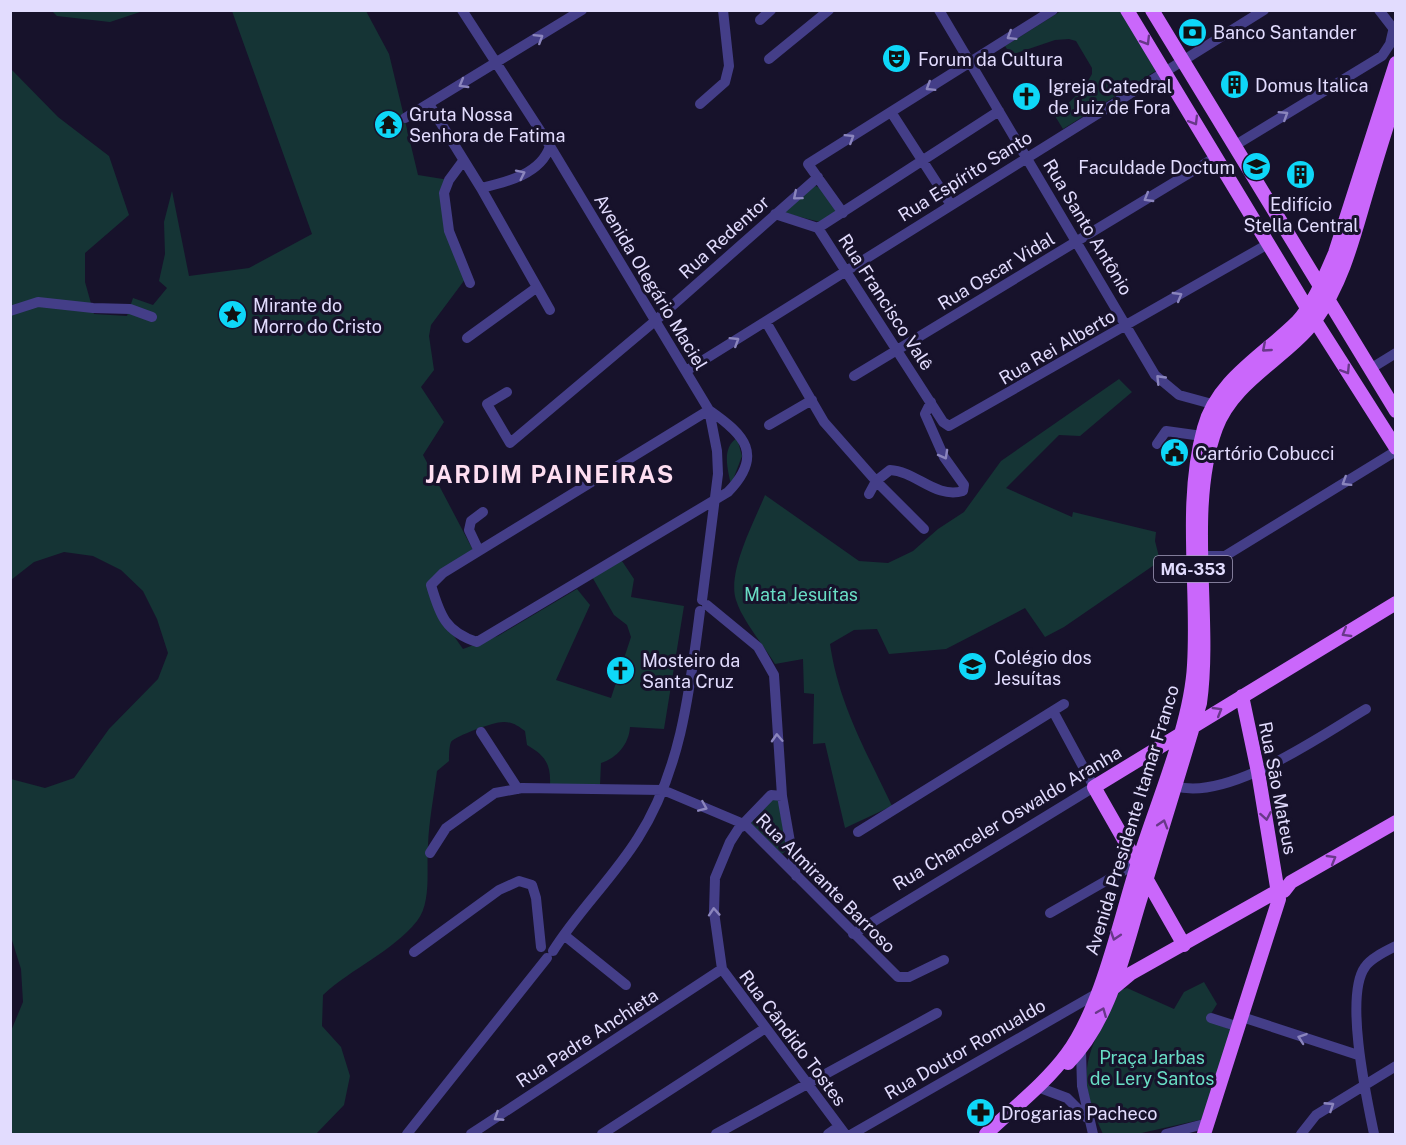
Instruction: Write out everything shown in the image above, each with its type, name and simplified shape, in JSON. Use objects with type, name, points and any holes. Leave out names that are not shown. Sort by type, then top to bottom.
[{"type":"main road","points":[[1127,10],[1395,449]]},
{"type":"main road","points":[[1152,10],[1395,411]]},
{"type":"main road","name":"Avenida Presidente Itamar Franco","points":[[1137,863],[1180,734],[1192,688],[1194,492],[1202,436],[1212,404],[1251,361],[1298,321],[1319,287],[1328,269],[1395,63]]},
{"type":"main road","name":"Avenida Presidente Itamar Franco","points":[[986,1134],[1067,1054],[1096,994],[1175,786],[1194,726],[1205,672],[1203,490],[1216,429],[1229,404],[1315,320],[1319,287],[1348,255],[1395,98]]},
{"type":"main road","points":[[1206,468],[1205,459],[1215,412],[1212,404]]},
{"type":"main road","name":"Rua Chanceler Oswaldo Aranha","points":[[1094,787],[1395,603]]},
{"type":"main road","name":"Rua São Mateus","points":[[1206,1129],[1280,888],[1242,696]]},
{"type":"main road","points":[[1094,787],[1137,863],[1137,881],[1184,945]]},
{"type":"main road","points":[[997,1134],[1081,1050],[1100,1018],[1111,991],[1124,972],[1184,945],[1395,822]]},
{"type":"main road","name":"Avenida Presidente Itamar Franco","points":[[1124,972],[1137,881]]},
{"type":"street","name":"Avenida Olegário Maciel","points":[[407,1134],[524,986],[546,951],[562,937],[634,843],[663,790],[682,725],[703,606],[713,500],[718,474],[710,410],[549,146],[462,10]]},
{"type":"street","points":[[405,118],[496,65],[582,10]]},
{"type":"street","points":[[700,104],[725,82],[729,66],[723,10]]},
{"type":"street","points":[[760,20],[771,10]]},
{"type":"street","points":[[769,59],[829,10]]},
{"type":"street","name":"Rua Santo Antônio","points":[[939,10],[1148,364],[1165,385],[1179,395],[1212,404]]},
{"type":"street","points":[[843,213],[808,164],[1053,10]]},
{"type":"street","name":"Rua Espírito Santo","points":[[686,371],[1264,10]]},
{"type":"street","points":[[1234,146],[1382,56],[1394,32],[1379,10]]},
{"type":"street","points":[[1382,56],[1395,63]]},
{"type":"street","points":[[429,104],[482,188],[550,310]]},
{"type":"street","points":[[819,228],[999,111]]},
{"type":"street","points":[[891,112],[951,205]]},
{"type":"street","points":[[482,188],[525,173],[539,164],[549,146]]},
{"type":"street","name":"Rua Oscar Vidal","points":[[854,376],[1216,157]]},
{"type":"street","points":[[463,161],[449,180],[444,194],[449,231],[470,283]]},
{"type":"street","name":"Rua Redentor","points":[[507,392],[486,404],[510,443],[655,321],[818,177]]},
{"type":"street","name":"Rua Francisco Valê","points":[[775,214],[819,228],[943,422],[949,426],[955,425]]},
{"type":"street","name":"Rua Rei Alberto","points":[[955,425],[1268,244]]},
{"type":"street","points":[[467,338],[536,288]]},
{"type":"street","points":[[10,311],[38,302],[93,308],[130,309],[152,317]]},
{"type":"street","points":[[766,322],[837,439],[876,482],[924,529]]},
{"type":"street","points":[[1370,369],[1395,353]]},
{"type":"street","points":[[769,425],[812,400]]},
{"type":"street","points":[[869,494],[876,482],[890,470],[900,471],[940,490],[963,491],[964,485],[944,457],[925,414],[931,402]]},
{"type":"street","points":[[710,410],[735,428],[743,439],[746,453],[746,466],[739,480],[728,492],[713,500],[477,642],[456,635],[438,609],[431,585],[461,560],[710,410]]},
{"type":"street","points":[[1157,444],[1166,431],[1202,436]]},
{"type":"street","points":[[1202,556],[1225,556],[1395,449]]},
{"type":"street","points":[[478,549],[470,530],[471,521],[483,512]]},
{"type":"street","points":[[703,606],[758,647],[771,666],[776,685],[776,738],[782,796],[796,876]]},
{"type":"street","points":[[858,832],[1064,704]]},
{"type":"street","points":[[1175,786],[1187,789],[1205,787],[1258,772],[1366,709]]},
{"type":"street","points":[[1053,711],[1094,787]]},
{"type":"street","points":[[481,732],[518,789]]},
{"type":"street","name":"Rua Chanceler Oswaldo Aranha","points":[[853,934],[1094,787]]},
{"type":"street","name":"Rua Almirante Barroso","points":[[430,853],[446,828],[464,813],[495,794],[518,789],[663,790],[744,824],[889,969],[903,978],[944,960]]},
{"type":"street","name":"Rua Cândido Tostes","points":[[782,796],[771,795],[739,828],[730,842],[715,878],[714,912],[722,969],[764,1029],[841,1130]]},
{"type":"street","points":[[778,856],[786,856],[791,849]]},
{"type":"street","points":[[1050,913],[1137,863]]},
{"type":"street","points":[[1118,873],[1125,873],[1137,881]]},
{"type":"street","points":[[414,952],[499,890],[519,880],[532,885],[546,951]]},
{"type":"street","points":[[562,937],[626,985]]},
{"type":"street","points":[[1374,1134],[1358,1055],[1359,981],[1365,966],[1395,946]]},
{"type":"street","name":"Rua Padre Anchieta","points":[[471,1134],[722,969]]},
{"type":"street","name":"Rua Doutor Romualdo","points":[[852,1134],[1096,994]]},
{"type":"street","points":[[716,1134],[937,1013]]},
{"type":"street","points":[[1211,1018],[1240,1022],[1358,1055]]},
{"type":"street","points":[[602,1134],[764,1029]]},
{"type":"street","points":[[1081,1050],[1082,1086],[1087,1118],[1093,1134]]},
{"type":"street","points":[[1301,1134],[1316,1115],[1395,1066]]},
{"type":"street","points":[[1043,1089],[1067,1098],[1087,1118]]},
{"type":"street","points":[[1166,1134],[1206,1129]]},
{"type":"street","points":[[828,1134],[841,1130]]},
{"type":"green space","points":[[52,11],[143,11],[110,22],[57,16]]},
{"type":"green space","points":[[232,11],[366,11],[389,54],[418,175],[449,180],[444,223],[466,278],[431,325],[429,336],[434,370],[421,387],[444,422],[423,455],[473,550],[429,581],[435,609],[463,649],[498,636],[577,589],[590,605],[556,680],[611,698],[631,637],[627,625],[614,615],[591,575],[620,558],[634,579],[631,597],[684,606],[664,729],[630,727],[625,745],[621,750],[612,758],[601,763],[600,785],[550,784],[548,765],[545,760],[527,745],[525,731],[510,723],[500,722],[485,726],[451,742],[449,761],[437,771],[430,817],[427,895],[422,913],[396,942],[346,976],[323,995],[322,1026],[341,1047],[350,1076],[344,1105],[316,1134],[11,1134],[11,1031],[23,1002],[21,969],[11,937],[11,779],[45,788],[74,778],[109,729],[158,679],[168,653],[157,619],[143,591],[121,570],[93,556],[64,552],[34,562],[11,580],[11,69],[58,117],[109,156],[129,215],[85,253],[85,282],[94,314],[127,316],[133,298],[153,305],[167,288],[159,281],[165,254],[164,222],[172,191],[189,276],[249,268],[312,234]]},
{"type":"green space","points":[[1061,11],[1121,11],[1157,70],[1063,129],[1055,116],[1084,88],[1092,74],[1092,68],[1076,41],[1055,40],[1011,55],[1005,46]]},
{"type":"green space","points":[[816,186],[821,189],[837,211],[820,222],[780,212],[810,187]]},
{"type":"green space","name":"Mata Jesuítas","points":[[1119,379],[1132,392],[1080,436],[1059,435],[1006,488],[1072,517],[1073,512],[1156,532],[1155,541],[1160,561],[1064,627],[1045,637],[1025,608],[946,649],[889,654],[877,629],[854,630],[830,644],[847,708],[892,806],[845,828],[825,743],[813,744],[814,694],[804,693],[803,659],[775,664],[748,624],[736,600],[734,589],[738,562],[765,495],[859,561],[888,563],[913,551],[938,529],[964,512],[1001,461]]},
{"type":"green space","points":[[737,438],[742,456],[731,485],[727,453],[732,442]]},
{"type":"green space","points":[[778,799],[787,850],[782,854],[751,823],[770,800]]},
{"type":"green space","name":"Praça Jarbas de Lery Santos","points":[[1204,982],[1217,1004],[1207,1020],[1234,1031],[1204,1119],[1137,1134],[1103,1134],[1088,1092],[1088,1061],[1117,991],[1127,988],[1174,1009],[1184,992]]},
{"type":"place","name":"Banco Santander","points":[[1192,32]]},
{"type":"place","name":"Forum da Cultura","points":[[897,59]]},
{"type":"place","name":"Domus Italica","points":[[1234,85]]},
{"type":"place","name":"Igreja Catedral de Juiz de Fora","points":[[1027,96]]},
{"type":"place","name":"Gruta Nossa Senhora de Fatima","points":[[388,124]]},
{"type":"place","name":"Faculdade Doctum","points":[[1256,167]]},
{"type":"place","name":"Edifício Stella Central","points":[[1301,175]]},
{"type":"place","name":"Mirante do Morro do Cristo","points":[[232,315]]},
{"type":"place","name":"Cartório Cobucci","points":[[1174,453]]},
{"type":"place","name":"Colégio dos Jesuítas","points":[[973,667]]},
{"type":"place","name":"Mosteiro da Santa Cruz","points":[[621,670]]},
{"type":"place","name":"Drogarias Pacheco","points":[[980,1113]]},
{"type":"district","name":"JARDIM PAINEIRAS","points":[[550,474]]}]
